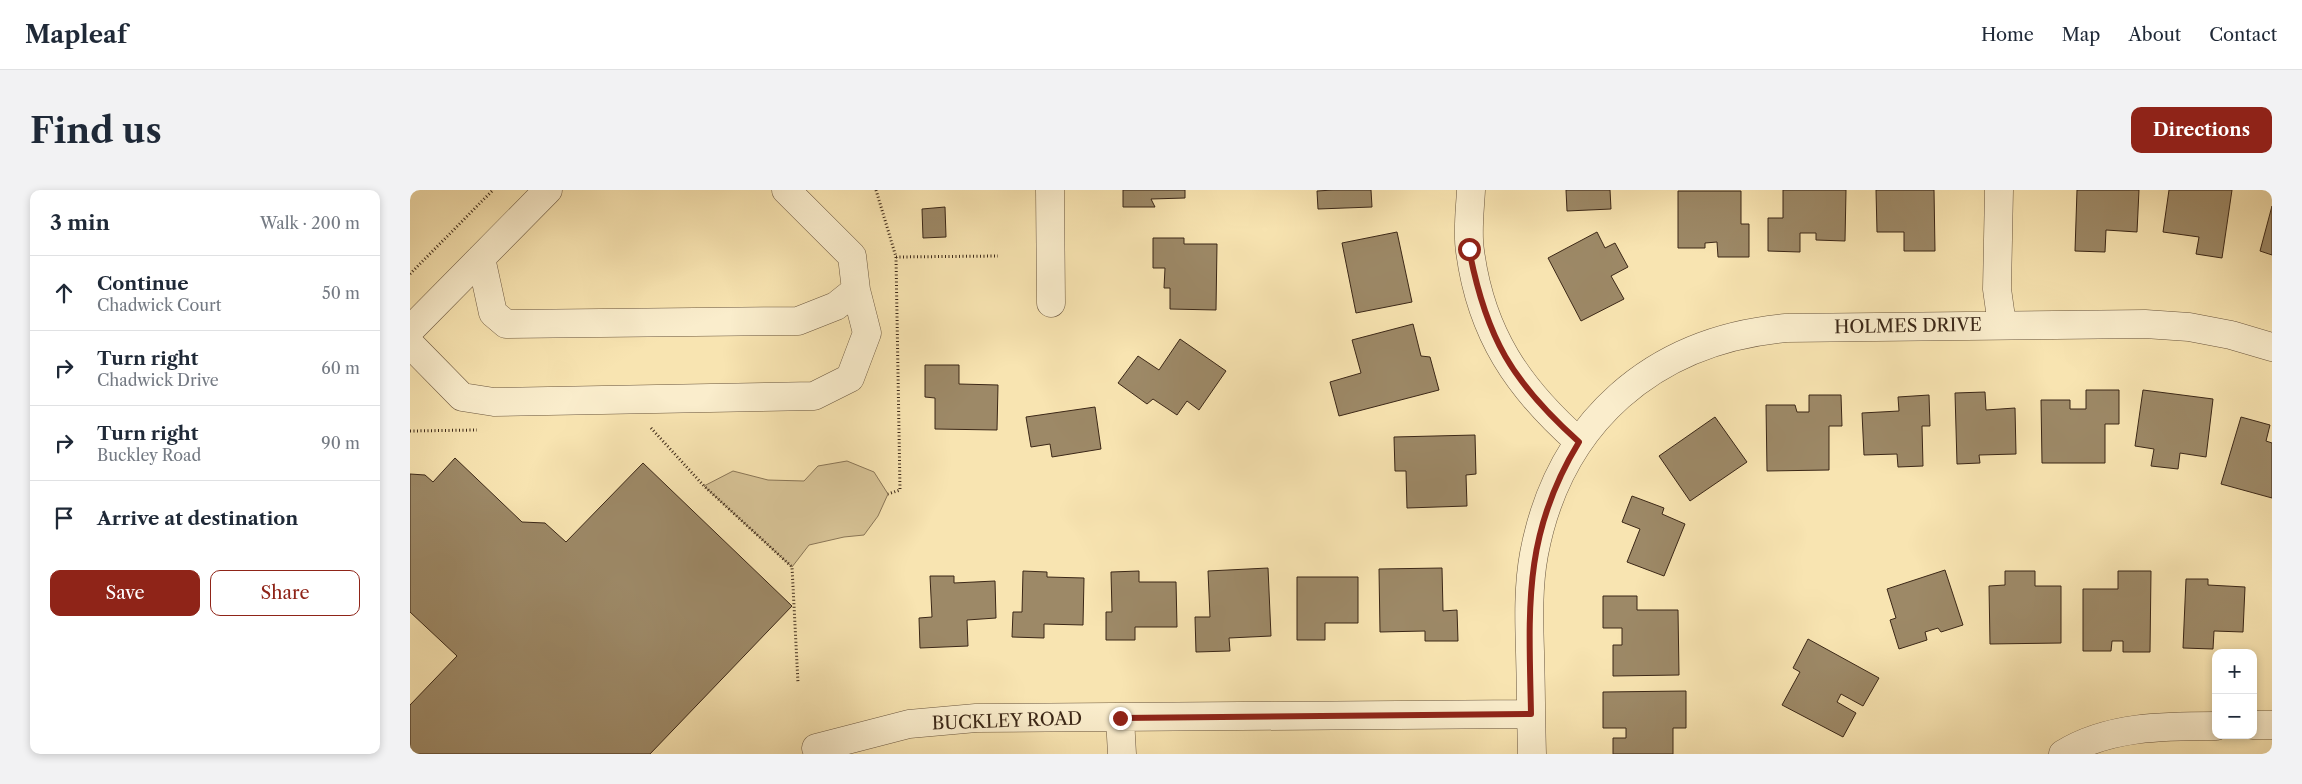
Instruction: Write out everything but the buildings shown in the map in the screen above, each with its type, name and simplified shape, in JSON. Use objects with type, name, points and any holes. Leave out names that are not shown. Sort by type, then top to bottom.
[{"type":"street","points":[[410,330],[548,190]]},
{"type":"street","points":[[410,344],[462,397],[494,402],[814,396],[850,378],[867,333],[856,290],[852,256],[786,190]]},
{"type":"street","points":[[1050,190],[1051,303]]},
{"type":"street","points":[[1471,190],[1469,249],[1477,288],[1486,316],[1502,352],[1523,386],[1548,415],[1579,442]]},
{"type":"street","points":[[1999,190],[1998,288],[2002,325]]},
{"type":"street","points":[[481,258],[493,313],[506,324],[798,321],[836,306],[856,290]]},
{"type":"street","name":"HOLMES DRIVE","points":[[1532,754],[1529,608],[1534,555],[1551,494],[1564,466],[1579,442],[1610,404],[1646,374],[1688,350],[1726,337],[1756,330],[1786,328],[2145,324],[2189,327],[2231,335],[2272,346]]},
{"type":"street","name":"BUCKLEY ROAD","points":[[816,748],[909,724],[976,718],[1531,714]]},
{"type":"street","points":[[1120,718],[1122,754]]},
{"type":"street","points":[[2257,725],[2272,725]]},
{"type":"street","points":[[2062,754],[2114,733],[2160,726],[2212,726]]},
{"type":"path","points":[[410,274],[493,190]]},
{"type":"path","points":[[896,257],[998,256]]},
{"type":"path","points":[[642,428],[651,428],[704,486],[792,567],[798,683]]},
{"type":"path","points":[[410,432],[478,430]]},
{"type":"shaded area","points":[[847,461],[874,472],[888,494],[878,516],[864,535],[844,537],[809,545],[792,567],[704,486],[733,471],[768,480],[804,481],[818,466]]},
{"type":"route","points":[[1120,718],[1531,714],[1529,608],[1534,555],[1541,524],[1551,494],[1564,466],[1579,442],[1548,415],[1523,386],[1502,352],[1486,316],[1477,288],[1469,249]]}]
